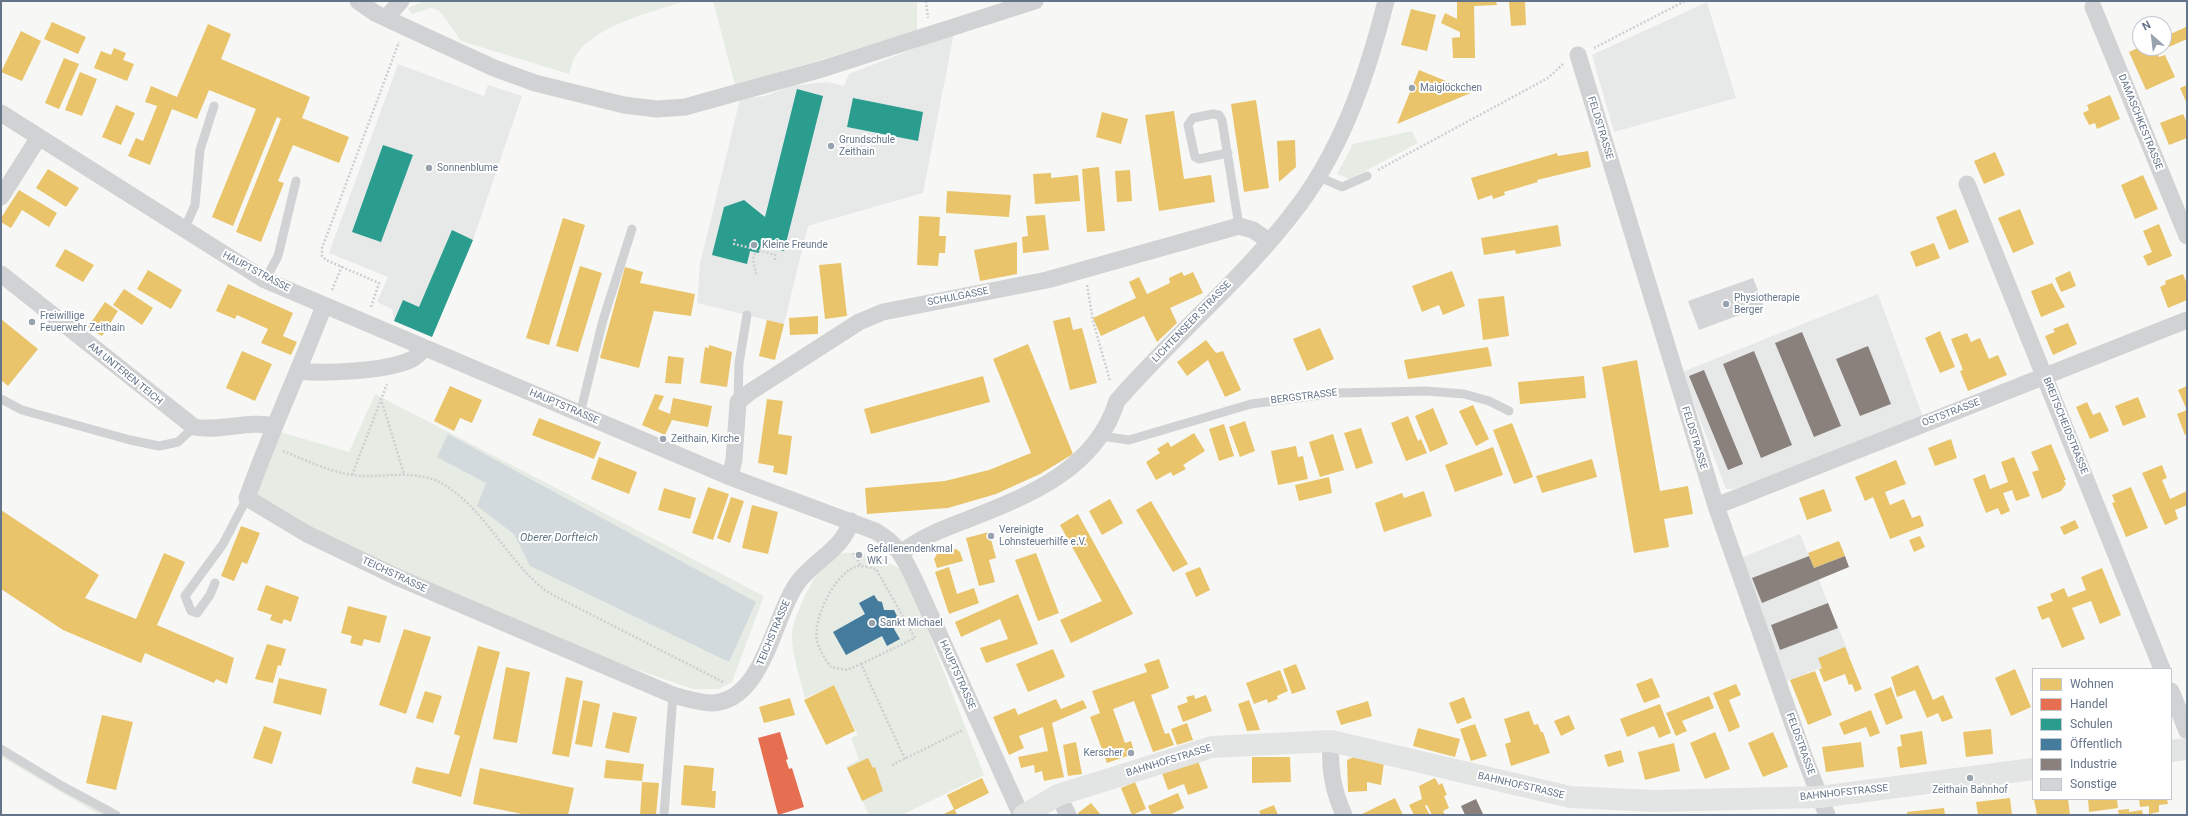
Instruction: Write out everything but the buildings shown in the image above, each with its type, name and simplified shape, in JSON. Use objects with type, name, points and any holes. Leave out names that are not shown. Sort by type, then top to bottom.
[{"type":"street","points":[[358,1],[386,18],[494,68],[536,83],[624,105],[657,109],[685,107],[806,74],[1035,1]]},
{"type":"street","points":[[386,18],[401,1]]},
{"type":"street","name":"LICHTENSEER STRASSE","points":[[901,553],[928,536],[1003,505],[1074,467],[1101,436],[1112,418],[1117,401],[1205,311],[1269,241],[1302,200],[1317,176],[1353,109],[1367,72],[1386,1]]},
{"type":"street","name":"DAMASCHKESTRASSE","points":[[2093,7],[2187,236]]},
{"type":"street","name":"FELDSTRASSE","points":[[1578,55],[1716,506],[1824,806]]},
{"type":"street","name":"HAUPTSTRASSE","points":[[1,113],[265,280],[730,477],[851,521],[876,531],[889,539],[901,553],[1021,815]]},
{"type":"street","points":[[1,198],[39,137]]},
{"type":"street","name":"BREITSCHEIDSTRASSE","points":[[1967,184],[2162,668]]},
{"type":"street","points":[[1239,226],[1253,230],[1269,241]]},
{"type":"street","name":"SCHULGASSE","points":[[738,402],[750,392],[833,338],[859,322],[883,312],[1047,280],[1239,226]]},
{"type":"street","name":"AM UNTEREN TEICH","points":[[1,274],[194,427]]},
{"type":"street","points":[[247,498],[266,444],[298,371],[324,306]]},
{"type":"street","name":"OSTSTRASSE","points":[[1716,506],[2187,320]]},
{"type":"street","points":[[298,371],[317,373],[392,366],[410,361],[424,348]]},
{"type":"street","points":[[730,477],[734,460],[738,402]]},
{"type":"street","points":[[194,427],[208,430],[264,424],[274,426]]},
{"type":"street","name":"TEICHSTRASSE","points":[[247,498],[307,534],[399,578],[673,695],[712,703],[729,699],[740,691],[756,674],[785,604],[796,584],[812,565],[841,543],[848,531],[851,521]]},
{"type":"street","points":[[2172,693],[2187,730]]},
{"type":"street","points":[[1331,742],[1330,755],[1334,792],[1344,815]]},
{"type":"street","name":"BAHNHOFSTRASSE","points":[[1024,815],[1058,795],[1212,747],[1331,742],[1570,797],[1824,806],[2032,769]]},
{"type":"street","points":[[2172,751],[2187,749]]},
{"type":"street","points":[[1058,795],[1068,815]]},
{"type":"lane","points":[[184,230],[195,205],[200,150],[214,106]]},
{"type":"lane","points":[[1228,153],[1199,159],[1195,157],[1188,125],[1193,118],[1213,114],[1219,115],[1222,120],[1228,153],[1239,226]]},
{"type":"lane","points":[[1317,176],[1342,187],[1367,176]]},
{"type":"lane","points":[[265,280],[278,256],[296,181]]},
{"type":"lane","points":[[580,414],[603,320],[632,230]]},
{"type":"lane","points":[[738,402],[739,363],[747,315]]},
{"type":"lane","name":"BERGSTRASSE","points":[[1101,436],[1129,440],[1251,404],[1337,393],[1426,391],[1464,394],[1489,401],[1509,411]]},
{"type":"lane","points":[[1,398],[22,410],[159,446],[178,442],[194,427]]},
{"type":"lane","points":[[215,583],[210,596],[198,613],[192,611],[185,596],[223,544],[247,498]]},
{"type":"lane","points":[[664,815],[673,695]]},
{"type":"lane","points":[[1,749],[62,786],[116,815]]},
{"type":"path","points":[[1367,176],[1548,78],[1563,64],[1578,55],[1685,1]]},
{"type":"path","points":[[364,323],[379,283],[326,260],[322,256],[322,248],[405,27]]},
{"type":"path","points":[[735,239],[734,244],[774,255],[775,262]]},
{"type":"path","points":[[756,244],[753,259],[756,274]]},
{"type":"path","points":[[332,290],[342,266]]},
{"type":"path","points":[[1085,270],[1093,321],[1117,401]]},
{"type":"path","points":[[352,475],[382,402],[404,474]]},
{"type":"path","points":[[266,444],[313,464],[352,475],[404,474],[428,477],[454,491],[465,501],[533,582],[549,593],[740,691]]},
{"type":"path","points":[[856,566],[876,569],[915,638],[861,664],[847,670],[831,667],[816,638],[824,604],[833,587],[843,575],[856,566]]},
{"type":"path","points":[[861,664],[905,759]]},
{"type":"path","points":[[892,765],[978,722]]},
{"type":"shaded area","points":[[424,1],[686,1],[642,15],[609,28],[583,46],[573,61],[569,74],[461,41],[438,10],[431,8],[412,14],[408,8]]},
{"type":"shaded area","points":[[713,1],[917,1],[917,31],[735,85]]},
{"type":"shaded area","points":[[1707,2],[1736,98],[1614,132],[1592,55]]},
{"type":"shaded area","name":"Grundschule Zeithain","points":[[954,33],[923,193],[808,226],[784,324],[697,303],[700,264],[740,99],[765,96],[791,86],[827,82],[844,86],[849,74]]},
{"type":"shaded area","name":"Sonnenblume","points":[[398,64],[484,96],[488,85],[522,96],[473,240],[432,337],[394,321],[392,309],[377,302],[388,277],[329,253]]},
{"type":"shaded area","points":[[1412,131],[1418,143],[1350,179],[1337,174],[1353,144]]},
{"type":"shaded area","points":[[1878,294],[1923,417],[1735,489],[1726,489],[1682,372]]},
{"type":"shaded area","points":[[375,394],[764,596],[732,682],[719,689],[693,689],[612,661],[400,572],[308,528],[262,500],[256,493],[277,431],[349,452]]},
{"type":"shaded area","points":[[1800,534],[1850,656],[1785,682],[1738,559]]},
{"type":"shaded area","points":[[857,553],[875,555],[900,569],[919,608],[984,775],[902,815],[869,815],[846,766],[859,760],[851,738],[858,735],[834,685],[805,698],[793,649],[793,626],[802,602],[815,577],[831,559],[838,554]]},
{"type":"shaded area","points":[[1,754],[107,815],[100,815],[1,757]]},
{"type":"water","name":"Oberer Dorfteich","points":[[448,434],[756,602],[729,662],[530,566],[514,534],[477,506],[486,483],[437,457]]},
{"type":"place","name":"Maiglöckchen","points":[[1412,88]]},
{"type":"place","name":"Grundschule Zeithain","points":[[831,146]]},
{"type":"place","name":"Sonnenblume","points":[[429,168]]},
{"type":"place","name":"Kleine Freunde","points":[[754,245]]},
{"type":"place","name":"Physiotherapie Berger","points":[[1726,304]]},
{"type":"place","name":"Freiwillige Feuerwehr Zeithain","points":[[32,322]]},
{"type":"place","name":"Zeithain, Kirche","points":[[663,439]]},
{"type":"place","name":"Vereinigte Lohnsteuerhilfe e.V.","points":[[991,536]]},
{"type":"place","name":"Gefallenendenkmal WK I","points":[[859,555]]},
{"type":"place","name":"Sankt Michael","points":[[872,623]]},
{"type":"place","name":"Kerscher","points":[[1131,753]]},
{"type":"place","name":"Zeithain Bahnhof","points":[[1970,778]]}]
